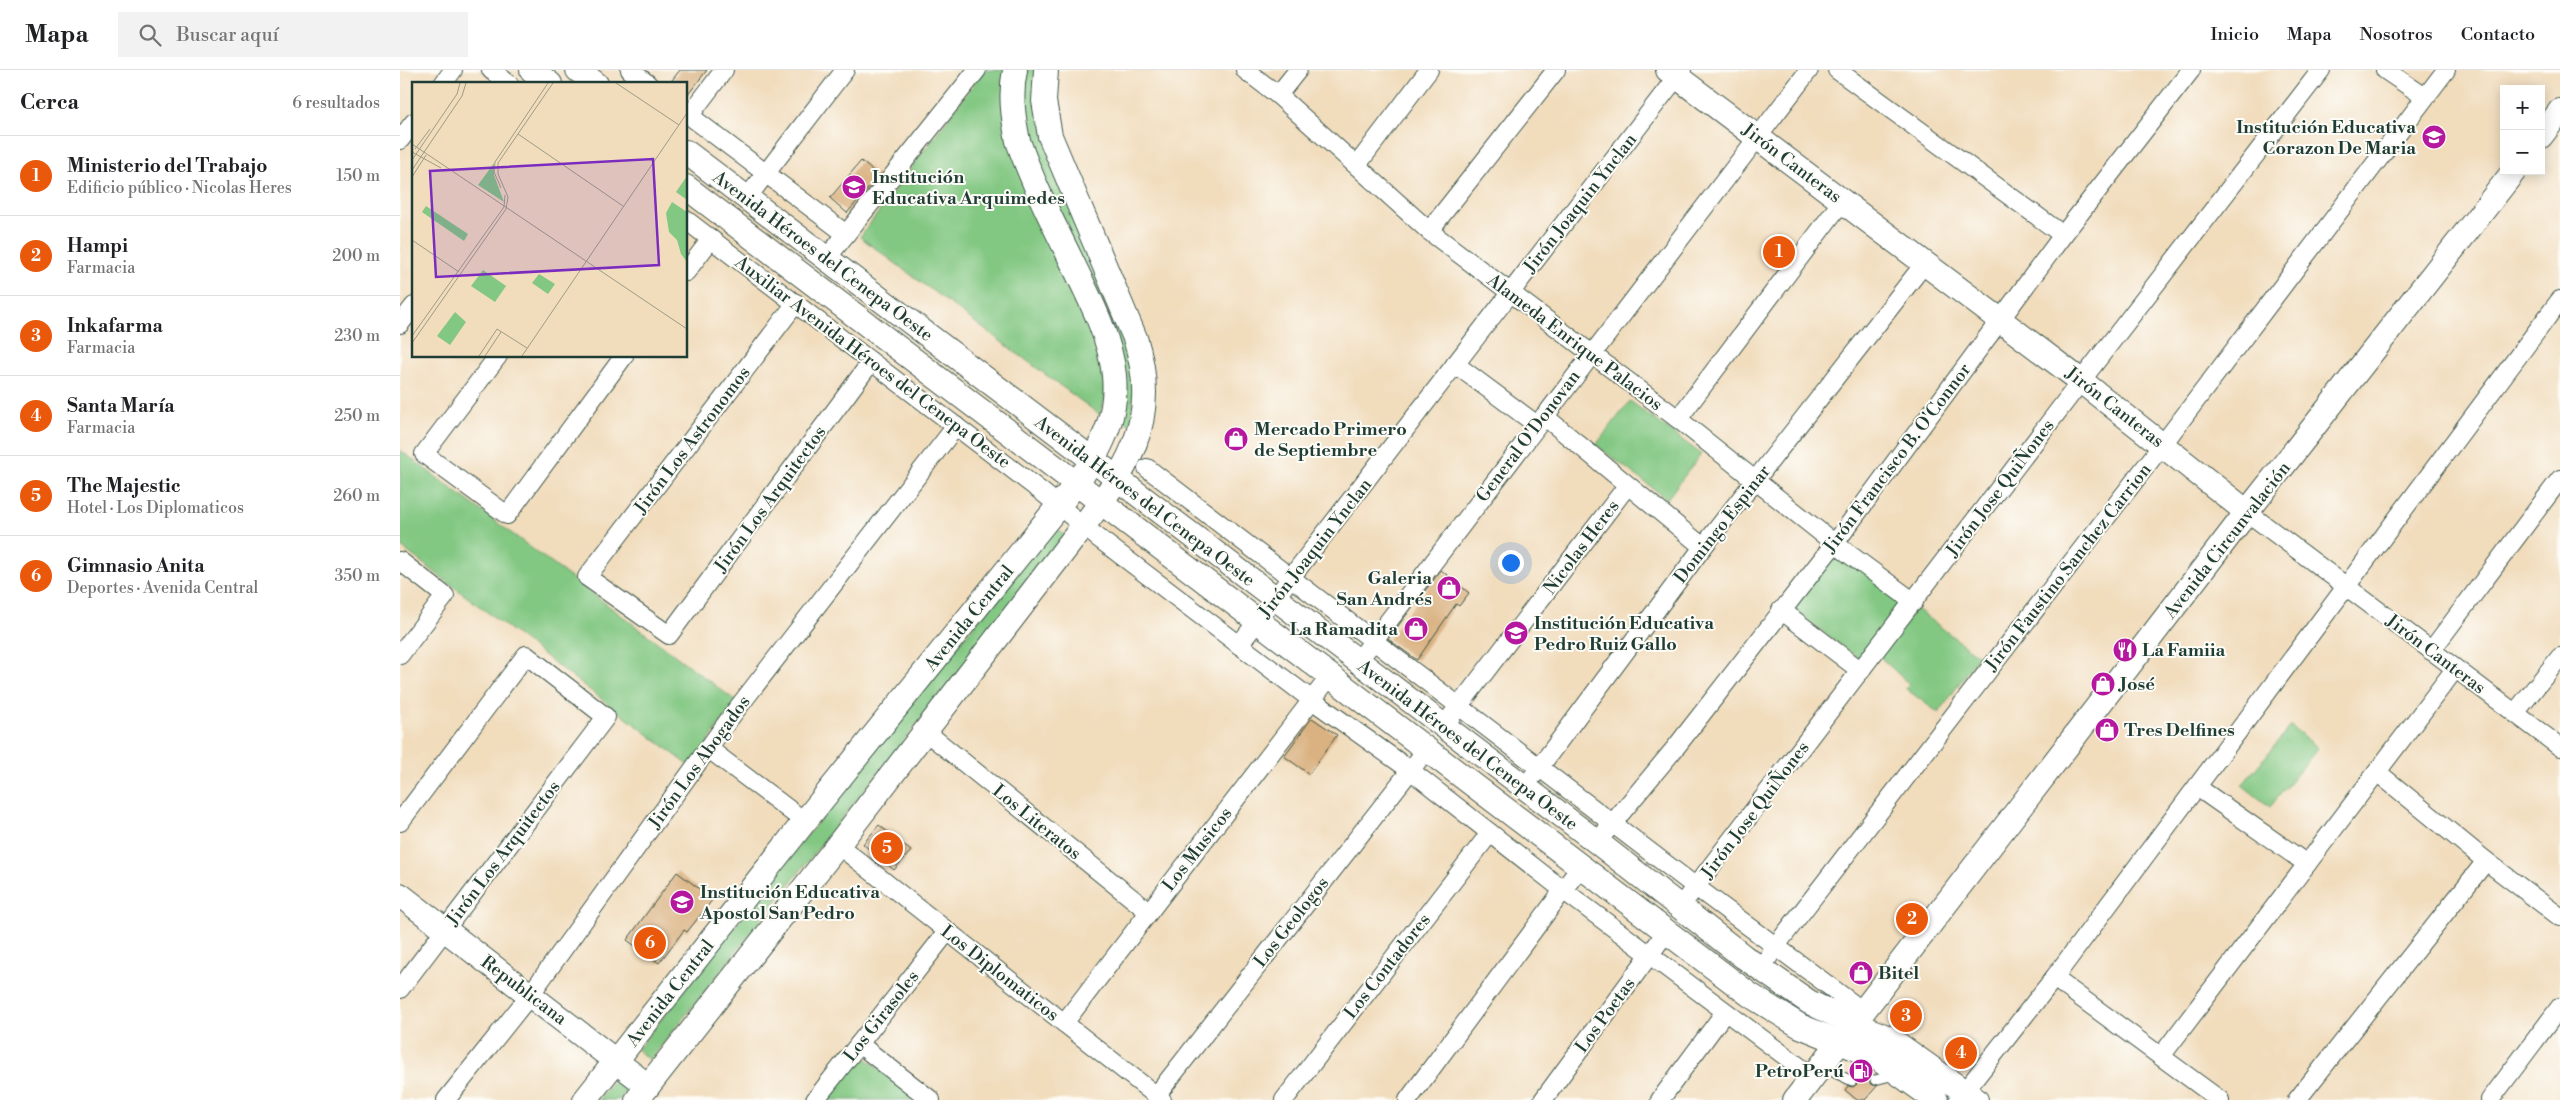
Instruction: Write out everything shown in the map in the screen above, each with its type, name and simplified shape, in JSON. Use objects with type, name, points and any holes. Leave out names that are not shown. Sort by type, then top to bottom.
[{"type":"main road","points":[[532,70],[547,82]]},
{"type":"main road","name":"Avenida Central","points":[[585,1100],[804,821],[1076,484],[1093,462],[1107,433],[1112,411],[1115,381],[1112,352],[1100,319],[1018,141],[1013,117],[1012,84],[1015,70]]},
{"type":"main road","name":"Avenida Central","points":[[642,1093],[926,732],[1101,502],[1117,480],[1130,456],[1140,429],[1145,393],[1144,366],[1135,338],[1050,136],[1044,100],[1046,70]]},
{"type":"main road","name":"Jirón Canteras","points":[[1676,72],[1924,264],[2000,319],[2163,444],[2247,512]]},
{"type":"main road","points":[[2545,131],[2560,111]]},
{"type":"main road","name":"Avenida Héroes del Cenepa Oeste","points":[[688,154],[1275,600],[1597,842],[1761,969],[1809,1002],[1853,1026],[1889,1038],[1966,1097]]},
{"type":"main road","name":"Avenida Circunvalación","points":[[1795,1100],[2247,512],[2511,175]]},
{"type":"main road","name":"Avenida Héroes del Cenepa Oeste","points":[[688,189],[1750,995],[1800,1026],[1853,1026]]},
{"type":"main road","name":"Republicana","points":[[400,895],[617,1060],[642,1093]]},
{"type":"main road","name":"Avenida Héroes del Cenepa Oeste","points":[[1853,1026],[1874,1056],[1901,1073],[1936,1100]]},
{"type":"street","points":[[444,82],[453,70]]},
{"type":"street","points":[[491,70],[506,82]]},
{"type":"street","points":[[630,70],[645,82]]},
{"type":"street","points":[[724,70],[688,114],[846,234]]},
{"type":"street","points":[[747,198],[845,70]]},
{"type":"street","points":[[827,258],[978,70]]},
{"type":"street","name":"Alameda Enrique Palacios","points":[[1245,70],[1278,95],[1428,231],[1678,419],[1834,543],[1914,602]]},
{"type":"street","points":[[1278,95],[1298,70]]},
{"type":"street","points":[[1357,166],[1429,70]]},
{"type":"street","points":[[1428,231],[1556,70]]},
{"type":"street","name":"General O'Donovan","points":[[1358,661],[1540,420],[1810,70]]},
{"type":"street","points":[[1837,70],[2063,235]]},
{"type":"street","name":"Jirón Francisco B. O'Connor","points":[[1597,842],[1676,748],[1834,543],[2063,235],[2191,70]]},
{"type":"street","name":"Jirón Jose QuiÑones","points":[[1680,907],[2321,70]]},
{"type":"street","points":[[2385,70],[2425,97]]},
{"type":"street","name":"Jirón Faustino Sanchez Carrion","points":[[1761,969],[1775,947],[2163,444],[2446,70]]},
{"type":"street","name":"Jirón Joaquin Ynclan","points":[[1239,645],[1510,294],[1676,72]]},
{"type":"street","points":[[400,140],[412,125]]},
{"type":"street","points":[[1678,419],[1843,200]]},
{"type":"street","name":"Auxiliar Avenida Héroes del Cenepa Oeste","points":[[688,222],[1239,645],[1410,770],[1563,890],[1726,1012],[1817,1072]]},
{"type":"street","points":[[688,269],[711,239]]},
{"type":"street","name":"Domingo Espinar","points":[[1524,788],[1703,547],[1757,481],[1924,264]]},
{"type":"street","points":[[1966,1097],[2347,587],[2362,562],[2560,300]]},
{"type":"street","name":"Jirón Los Astronomos","points":[[669,636],[587,577],[796,303]]},
{"type":"street","points":[[400,324],[412,309]]},
{"type":"street","points":[[496,358],[424,454],[507,515],[623,358]]},
{"type":"street","name":"Jirón Los Arquitectos","points":[[669,636],[871,362]]},
{"type":"street","points":[[1456,364],[1540,420],[1628,486],[1703,547]]},
{"type":"street","name":"Jirón Los Abogados","points":[[446,1100],[530,995],[709,749],[956,426]]},
{"type":"street","points":[[1147,468],[1775,947],[1853,1026]]},
{"type":"street","points":[[2431,651],[2560,479]]},
{"type":"street","name":"Nicolas Heres","points":[[1444,727],[1628,486]]},
{"type":"street","name":"Jirón Canteras","points":[[2247,512],[2560,747]]},
{"type":"street","points":[[400,562],[445,596],[400,656]]},
{"type":"street","points":[[1781,610],[1861,672]]},
{"type":"street","name":"Jirón Los Arquitectos","points":[[400,822],[526,654],[606,717],[400,988]]},
{"type":"street","points":[[2515,713],[2560,656]]},
{"type":"street","points":[[2162,1055],[2455,669]]},
{"type":"street","name":"Los Musicos","points":[[1064,1023],[1331,676]]},
{"type":"street","name":"Los Literatos","points":[[926,732],[1149,912]]},
{"type":"street","points":[[709,749],[804,821]]},
{"type":"street","name":"Los Geologos","points":[[1159,1098],[1427,750]]},
{"type":"street","points":[[2377,772],[2486,861],[2560,917]]},
{"type":"street","points":[[2197,787],[2307,864]]},
{"type":"street","name":"Los Contadores","points":[[1284,1100],[1490,833]]},
{"type":"street","name":"Los Diplomaticos","points":[[838,845],[1159,1098]]},
{"type":"street","points":[[2297,1100],[2486,861]]},
{"type":"street","points":[[1408,1100],[1581,866]]},
{"type":"street","name":"Los Poetas","points":[[1543,1100],[1667,931]]},
{"type":"street","name":"Los Girasoles","points":[[815,1100],[947,932]]},
{"type":"street","points":[[2054,978],[2162,1055],[2220,1100]]},
{"type":"street","points":[[2490,1100],[2560,1007]]},
{"type":"street","points":[[1660,1100],[1726,1012]]},
{"type":"street","points":[[859,1044],[931,1100]]},
{"type":"lane","points":[[1817,1072],[1852,1081]]},
{"type":"lane","points":[[1875,1080],[1901,1073]]},
{"type":"green space","points":[[984,70],[1011,70],[1008,92],[1094,326],[1106,395],[1100,415],[860,237]]},
{"type":"green space","points":[[1027,70],[1036,70],[1135,357],[1132,425],[1118,419],[1124,399],[1027,137],[1025,94]]},
{"type":"green space","points":[[1630,401],[1701,454],[1667,499],[1596,445]]},
{"type":"green space","points":[[400,450],[736,701],[691,767],[400,546]]},
{"type":"green space","points":[[1053,526],[1066,536],[650,1060],[637,1050]]},
{"type":"green space","points":[[1835,545],[1908,603],[1862,661],[1788,606]]},
{"type":"green space","points":[[1916,608],[1978,656],[1939,713],[1906,689],[1909,684],[1879,656]]},
{"type":"green space","points":[[2291,726],[2318,748],[2270,807],[2242,785]]},
{"type":"green space","points":[[858,1052],[919,1100],[820,1100]]},
{"type":"green space","points":[[613,1081],[626,1091],[619,1100],[598,1100]]},
{"type":"building","points":[[680,70],[707,70],[688,94],[688,82],[671,82]]},
{"type":"building","name":"Institución Educativa Arquimedes","points":[[861,161],[879,176],[847,213],[830,198]]},
{"type":"building","name":"La Ramadita","points":[[1441,570],[1469,593],[1459,606],[1456,604],[1417,660],[1388,639]]},
{"type":"building","points":[[1312,718],[1337,735],[1309,774],[1284,756]]},
{"type":"building","points":[[879,825],[911,851],[894,870],[863,844]]},
{"type":"building","points":[[677,872],[713,899],[687,932],[684,930],[659,963],[627,940]]},
{"type":"building","points":[[1862,1069],[1870,1076],[1870,1084],[1877,1086],[1865,1100],[1857,1100],[1845,1090],[1848,1086],[1853,1087],[1857,1084],[1856,1076]]},
{"type":"place","name":"Institución Educativa Corazon De Maria","points":[[2434,137]]},
{"type":"place","name":"Institución Educativa Arquimedes","points":[[854,187]]},
{"type":"place","name":"Ministerio del Trabajo","points":[[1779,252]]},
{"type":"place","name":"Mercado Primero de Septiembre","points":[[1236,439]]},
{"type":"place","name":"Galeria San Andrés","points":[[1449,588]]},
{"type":"place","name":"La Ramadita","points":[[1416,629]]},
{"type":"place","name":"Institución Educativa Pedro Ruiz Gallo","points":[[1516,633]]},
{"type":"place","name":"La Famiia","points":[[2125,650]]},
{"type":"place","name":"José","points":[[2103,684]]},
{"type":"place","name":"Tres Delfines","points":[[2107,730]]},
{"type":"place","name":"The Majestic","points":[[887,848]]},
{"type":"place","name":"Institución Educativa Apostol San Pedro","points":[[682,902]]},
{"type":"place","name":"Hampi","points":[[1912,919]]},
{"type":"place","name":"Gimnasio Anita","points":[[650,943]]},
{"type":"place","name":"Bitel","points":[[1861,973]]},
{"type":"place","name":"Inkafarma","points":[[1906,1016]]},
{"type":"place","name":"Santa María","points":[[1961,1053]]},
{"type":"place","name":"PetroPerú","points":[[1861,1071]]}]
